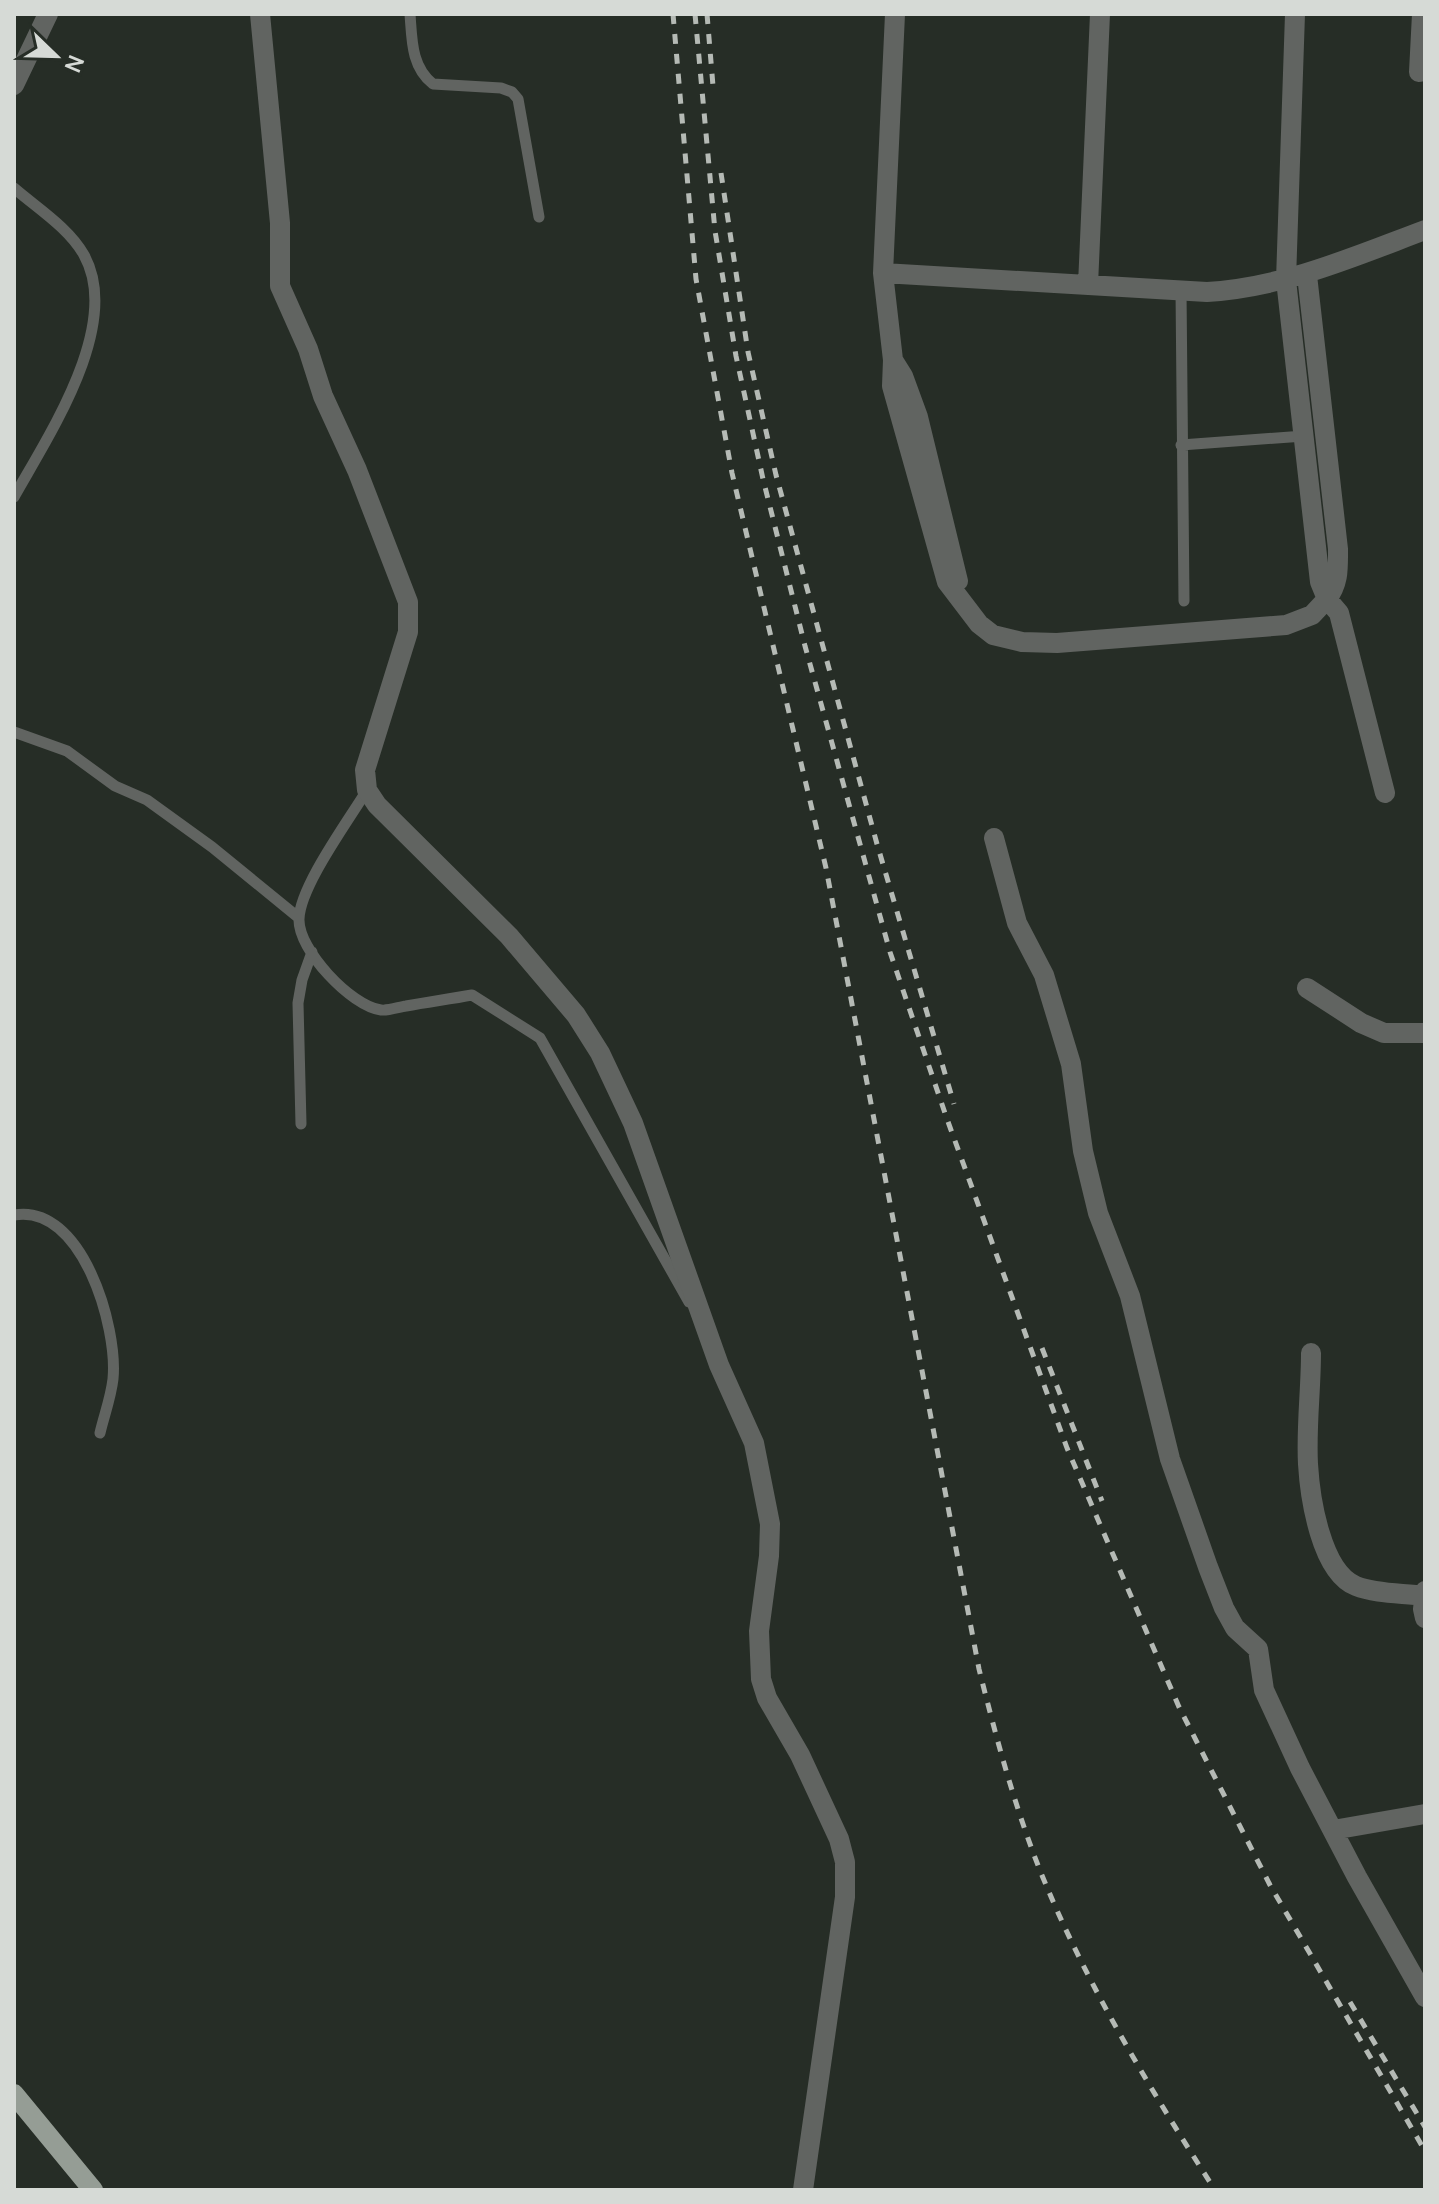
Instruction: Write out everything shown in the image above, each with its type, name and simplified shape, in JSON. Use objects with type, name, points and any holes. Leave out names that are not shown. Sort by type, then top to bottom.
[{"type":"main road","points":[[14,2094],[93,2190]]},
{"type":"street","points":[[14,85],[19,60],[48,14]]},
{"type":"street","points":[[260,14],[280,223],[280,286],[408,602],[408,632],[365,770],[367,790],[399,828],[509,936],[576,1015],[600,1053],[633,1123],[707,1335],[754,1443],[770,1524],[759,1631],[761,1679],[767,1698],[800,1755],[827,1812],[845,1862],[845,1897],[803,2190]]},
{"type":"street","points":[[895,14],[883,273],[893,360],[903,376],[918,417],[958,576],[957,592],[979,624],[993,635],[1022,642],[1057,643],[1286,625],[1312,615],[1327,599],[1335,589],[1338,576],[1338,549],[1307,275]]},
{"type":"street","points":[[1088,285],[1100,14]]},
{"type":"street","points":[[1295,14],[1286,280],[1320,582],[1327,599],[1339,613],[1385,793]]},
{"type":"street","points":[[1419,72],[1422,14]]},
{"type":"street","points":[[883,273],[1181,290],[1232,290],[1307,275],[1425,230]]},
{"type":"street","points":[[994,838],[1017,923],[1044,975],[1071,1064],[1083,1151],[1098,1213],[1130,1296],[1170,1459],[1224,1608],[1235,1628],[1258,1649],[1264,1690],[1333,1830],[1425,1997]]},
{"type":"street","points":[[1307,988],[1361,1023],[1384,1033],[1425,1033]]},
{"type":"street","points":[[1311,1353],[1308,1466],[1326,1553],[1335,1571],[1357,1586],[1424,1594],[1425,1618]]},
{"type":"street","points":[[1333,1830],[1425,1814]]},
{"type":"lane","points":[[410,14],[413,52],[419,69],[433,84],[501,88],[512,92],[518,99],[539,217]]},
{"type":"lane","points":[[14,188],[70,236],[83,253],[92,272],[95,301],[87,356],[14,497]]},
{"type":"lane","points":[[1181,290],[1184,601]]},
{"type":"lane","points":[[1181,445],[1304,436]]},
{"type":"lane","points":[[14,732],[67,751],[115,786],[147,800],[212,847],[299,918]]},
{"type":"lane","points":[[367,790],[316,874],[299,918],[300,930],[312,952],[344,992],[381,1010],[472,995],[540,1038],[707,1335]]},
{"type":"lane","points":[[301,1124],[298,1003],[312,952]]},
{"type":"lane","points":[[14,1215],[34,1215],[59,1227],[80,1253],[99,1293],[111,1335],[113,1379],[100,1433]]},
{"type":"railway","points":[[673,14],[696,279],[732,473],[826,868],[979,1669],[1017,1805],[1064,1925],[1124,2041],[1215,2190]]},
{"type":"railway","points":[[695,14],[715,231],[736,356],[763,479],[805,646],[890,952],[947,1119],[1067,1448],[1179,1707],[1270,1885],[1425,2151]]},
{"type":"railway","points":[[707,14],[713,86]]},
{"type":"railway","points":[[721,173],[748,352],[776,475],[877,844],[954,1104]]},
{"type":"railway","points":[[1042,1348],[1102,1501]]},
{"type":"railway","points":[[1350,2002],[1425,2127]]}]
